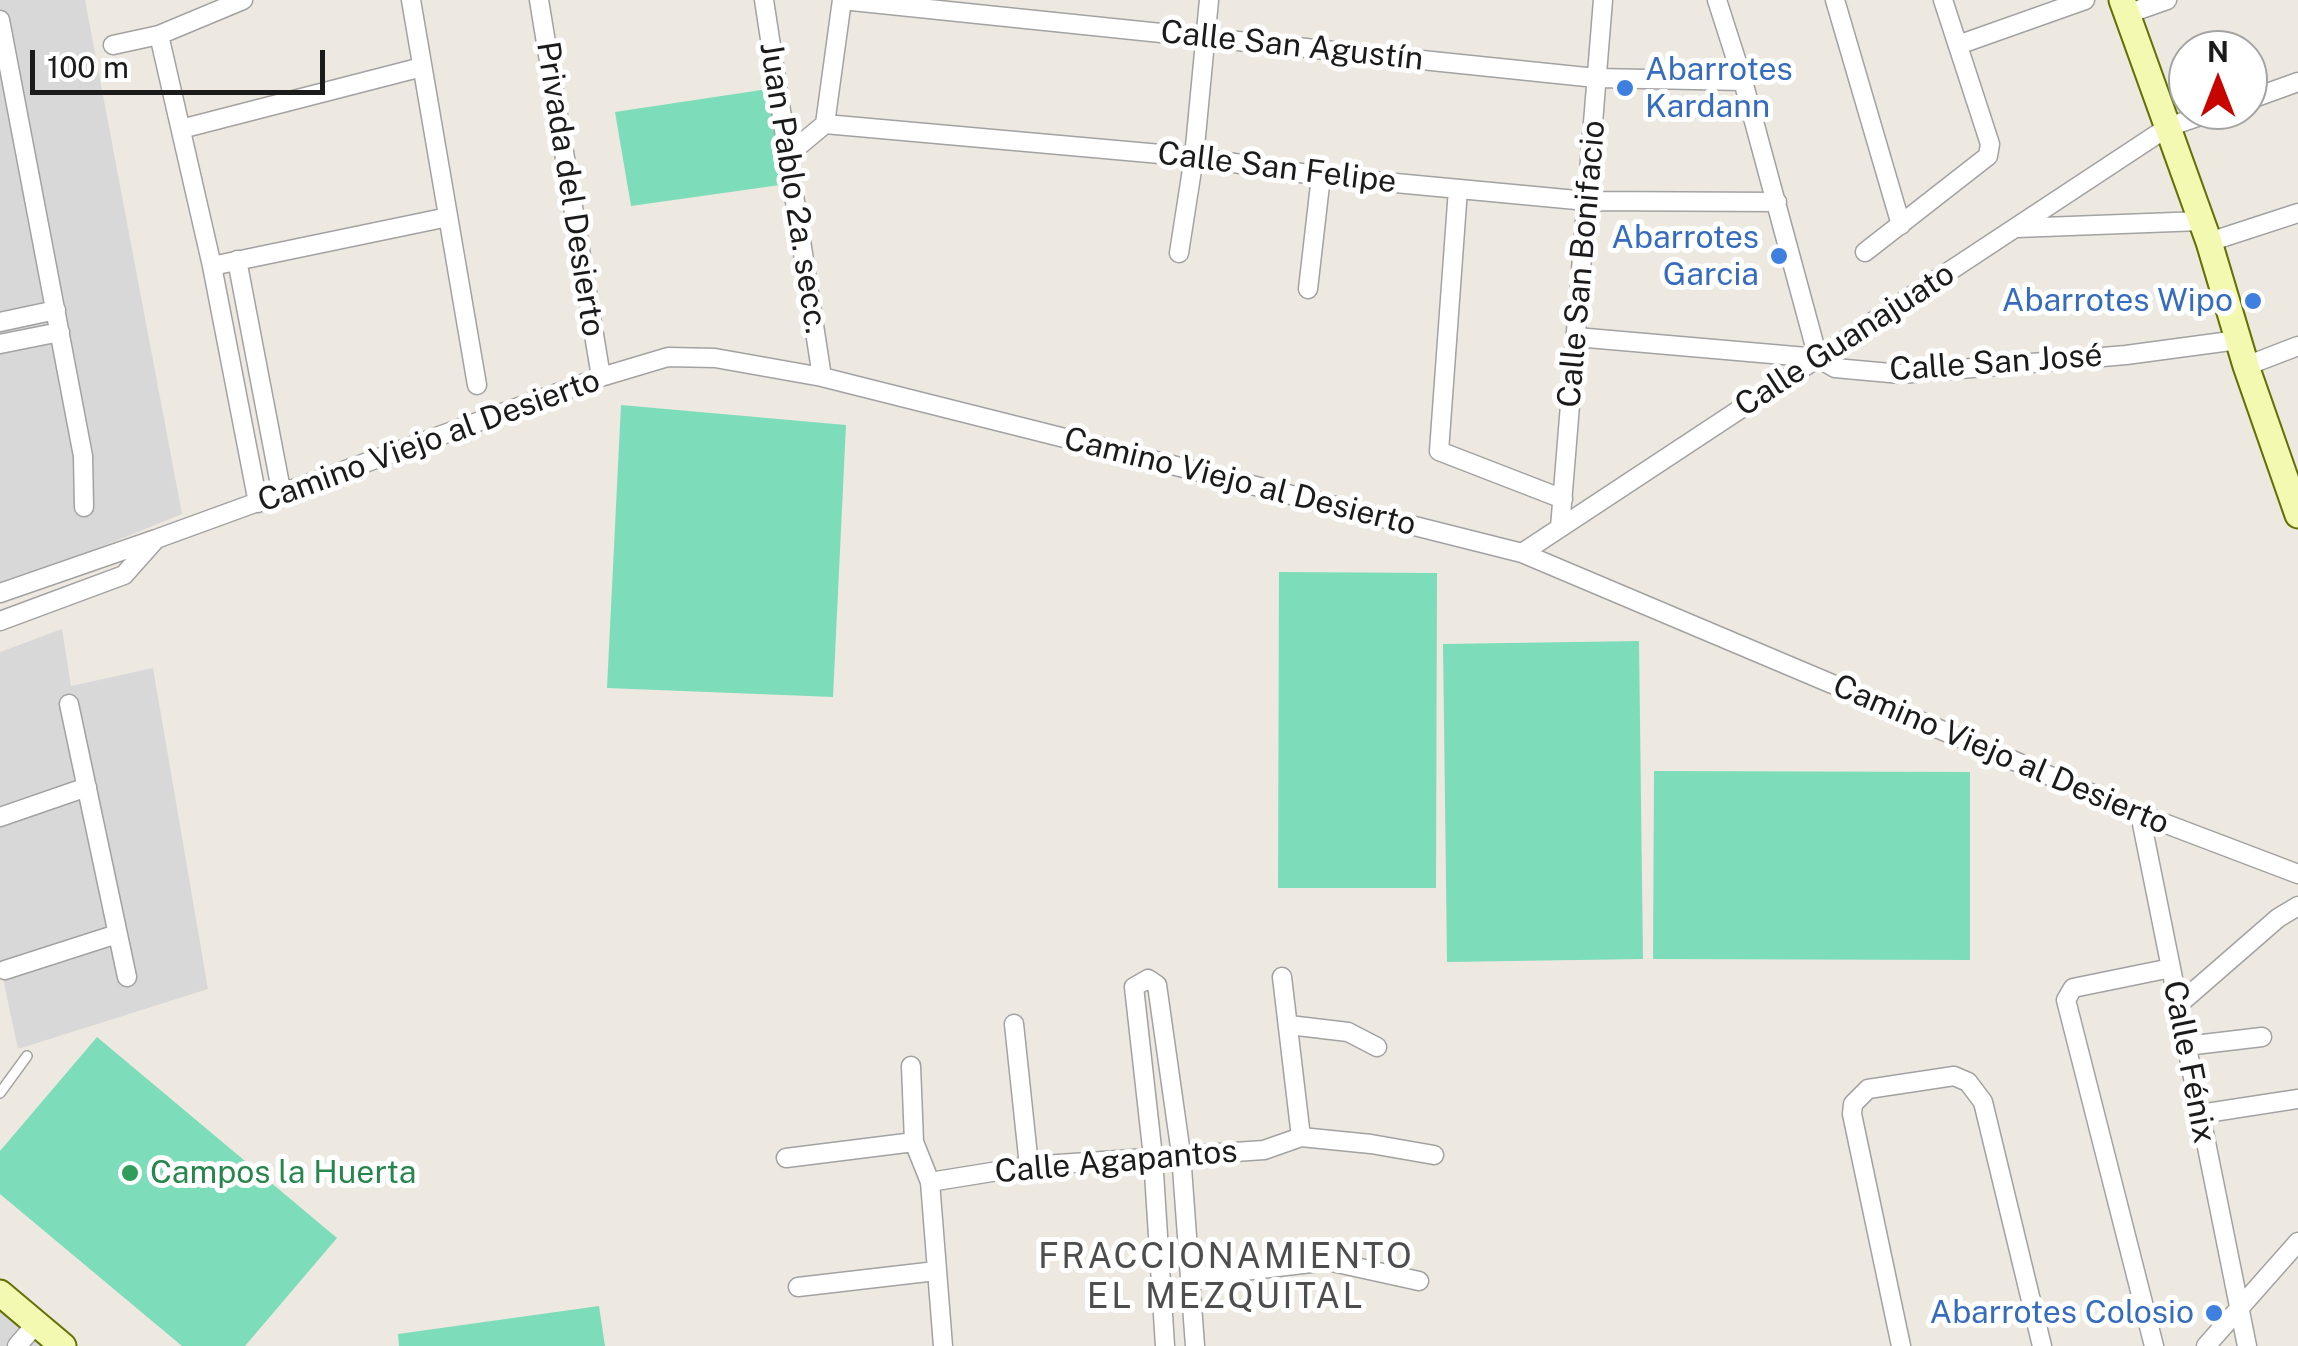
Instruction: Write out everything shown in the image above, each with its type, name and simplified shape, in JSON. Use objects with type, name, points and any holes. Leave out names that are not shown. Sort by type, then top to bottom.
[{"type":"street","points":[[112,45],[159,34],[243,0]]},
{"type":"street","points":[[411,0],[477,386]]},
{"type":"street","name":"Privada del Desierto","points":[[539,0],[600,377]]},
{"type":"street","name":"Juan Pablo 2a. secc.","points":[[764,0],[822,377]]},
{"type":"street","points":[[789,154],[825,124],[842,0]]},
{"type":"street","name":"Calle San Agustín","points":[[842,0],[1596,78],[1743,82]]},
{"type":"street","points":[[1178,253],[1194,157],[1210,0]]},
{"type":"street","name":"Calle San Bonifacio","points":[[1560,528],[1603,0]]},
{"type":"street","points":[[1717,0],[1818,358]]},
{"type":"street","points":[[1835,0],[1902,225]]},
{"type":"street","points":[[1865,252],[1988,156],[1990,144],[1943,0]]},
{"type":"street","points":[[1958,45],[2046,6],[2085,0]]},
{"type":"street","points":[[2167,0],[2125,7],[2168,127]]},
{"type":"street","points":[[0,20],[84,456],[84,507]]},
{"type":"street","points":[[159,34],[212,266],[258,504]]},
{"type":"street","points":[[181,129],[422,68]]},
{"type":"street","points":[[2268,93],[2298,82]]},
{"type":"street","name":"Calle San Felipe","points":[[825,124],[1194,157],[1321,176],[1587,201],[1777,202]]},
{"type":"street","name":"Calle Guanajuato","points":[[1522,553],[2168,127]]},
{"type":"street","points":[[2169,130],[2298,514]]},
{"type":"street","points":[[1308,289],[1321,176]]},
{"type":"street","points":[[1458,189],[1439,451],[1563,499]]},
{"type":"street","points":[[2014,228],[2205,231],[2298,213]]},
{"type":"street","points":[[212,266],[448,217]]},
{"type":"street","points":[[237,260],[282,495]]},
{"type":"street","points":[[0,322],[56,310]]},
{"type":"street","points":[[0,344],[60,332]]},
{"type":"street","name":"Calle San José","points":[[1576,337],[1818,358],[1835,368],[1900,374],[2126,355],[2238,340]]},
{"type":"street","points":[[2246,366],[2298,346]]},
{"type":"street","name":"Camino Viejo al Desierto","points":[[0,593],[258,504],[600,377],[668,358],[715,358],[822,377],[1522,553],[2140,814],[2298,874]]},
{"type":"street","name":"Camino Viejo al Desierto","points":[[0,621],[124,576],[156,539]]},
{"type":"street","points":[[69,704],[126,976]]},
{"type":"street","points":[[0,817],[86,787]]},
{"type":"street","name":"Calle Fénix","points":[[2140,814],[2246,1346]]},
{"type":"street","points":[[2178,1005],[2278,918],[2298,906]]},
{"type":"street","points":[[5,970],[118,934]]},
{"type":"street","points":[[2154,1346],[2066,1000],[2073,988],[2170,968]]},
{"type":"street","points":[[1282,977],[1300,1138]]},
{"type":"street","points":[[1165,1346],[1154,1157],[1134,987],[1142,980],[1158,985],[1181,1154],[1196,1346]]},
{"type":"street","points":[[1014,1024],[1029,1166]]},
{"type":"street","points":[[1290,1026],[1348,1032],[1377,1047]]},
{"type":"street","points":[[2186,1046],[2262,1037]]},
{"type":"street","points":[[911,1066],[914,1142],[930,1182],[944,1346]]},
{"type":"street","points":[[1901,1346],[1853,1104],[1868,1088],[1954,1076],[1968,1082],[1983,1102],[2042,1346]]},
{"type":"street","points":[[2200,1114],[2298,1099]]},
{"type":"street","name":"Calle Agapantos","points":[[930,1182],[1029,1166],[1264,1150],[1300,1138],[1371,1144],[1434,1156]]},
{"type":"street","points":[[786,1158],[914,1142]]},
{"type":"street","points":[[2206,1346],[2298,1242]]},
{"type":"street","points":[[1192,1276],[1328,1261],[1419,1281]]},
{"type":"street","points":[[798,1287],[936,1271]]},
{"type":"street","points":[[0,1293],[63,1346]]},
{"type":"street","points":[[17,1346],[36,1324]]},
{"type":"lane","points":[[0,1094],[27,1056]]},
{"type":"shaded area","points":[[0,0],[85,0],[182,514],[0,588]]},
{"type":"shaded area","points":[[62,629],[71,686],[153,668],[208,989],[18,1049],[0,964],[0,652]]},
{"type":"shaded area","points":[[0,1302],[53,1346],[0,1346]]},
{"type":"green space","points":[[768,89],[787,184],[631,206],[615,112]]},
{"type":"green space","points":[[621,405],[846,425],[833,697],[607,688]]},
{"type":"green space","points":[[1279,572],[1437,573],[1436,888],[1278,888]]},
{"type":"green space","points":[[1639,641],[1643,959],[1447,962],[1443,644]]},
{"type":"green space","points":[[1654,771],[1970,772],[1970,960],[1653,959]]},
{"type":"green space","name":"Campos la Huerta","points":[[97,1037],[337,1238],[245,1346],[182,1346],[0,1194],[0,1151]]},
{"type":"green space","points":[[599,1306],[605,1346],[399,1346],[398,1334]]},
{"type":"place","name":"Abarrotes Kardann","points":[[1625,88]]},
{"type":"place","name":"Abarrotes Garcia","points":[[1779,256]]},
{"type":"place","name":"Abarrotes Wipo","points":[[2253,301]]},
{"type":"place","name":"Campos la Huerta","points":[[130,1173]]},
{"type":"place","name":"Abarrotes Colosio","points":[[2214,1313]]},
{"type":"district","name":"FRACCIONAMIENTO EL MEZQUITAL","points":[[1226,1277]]}]
